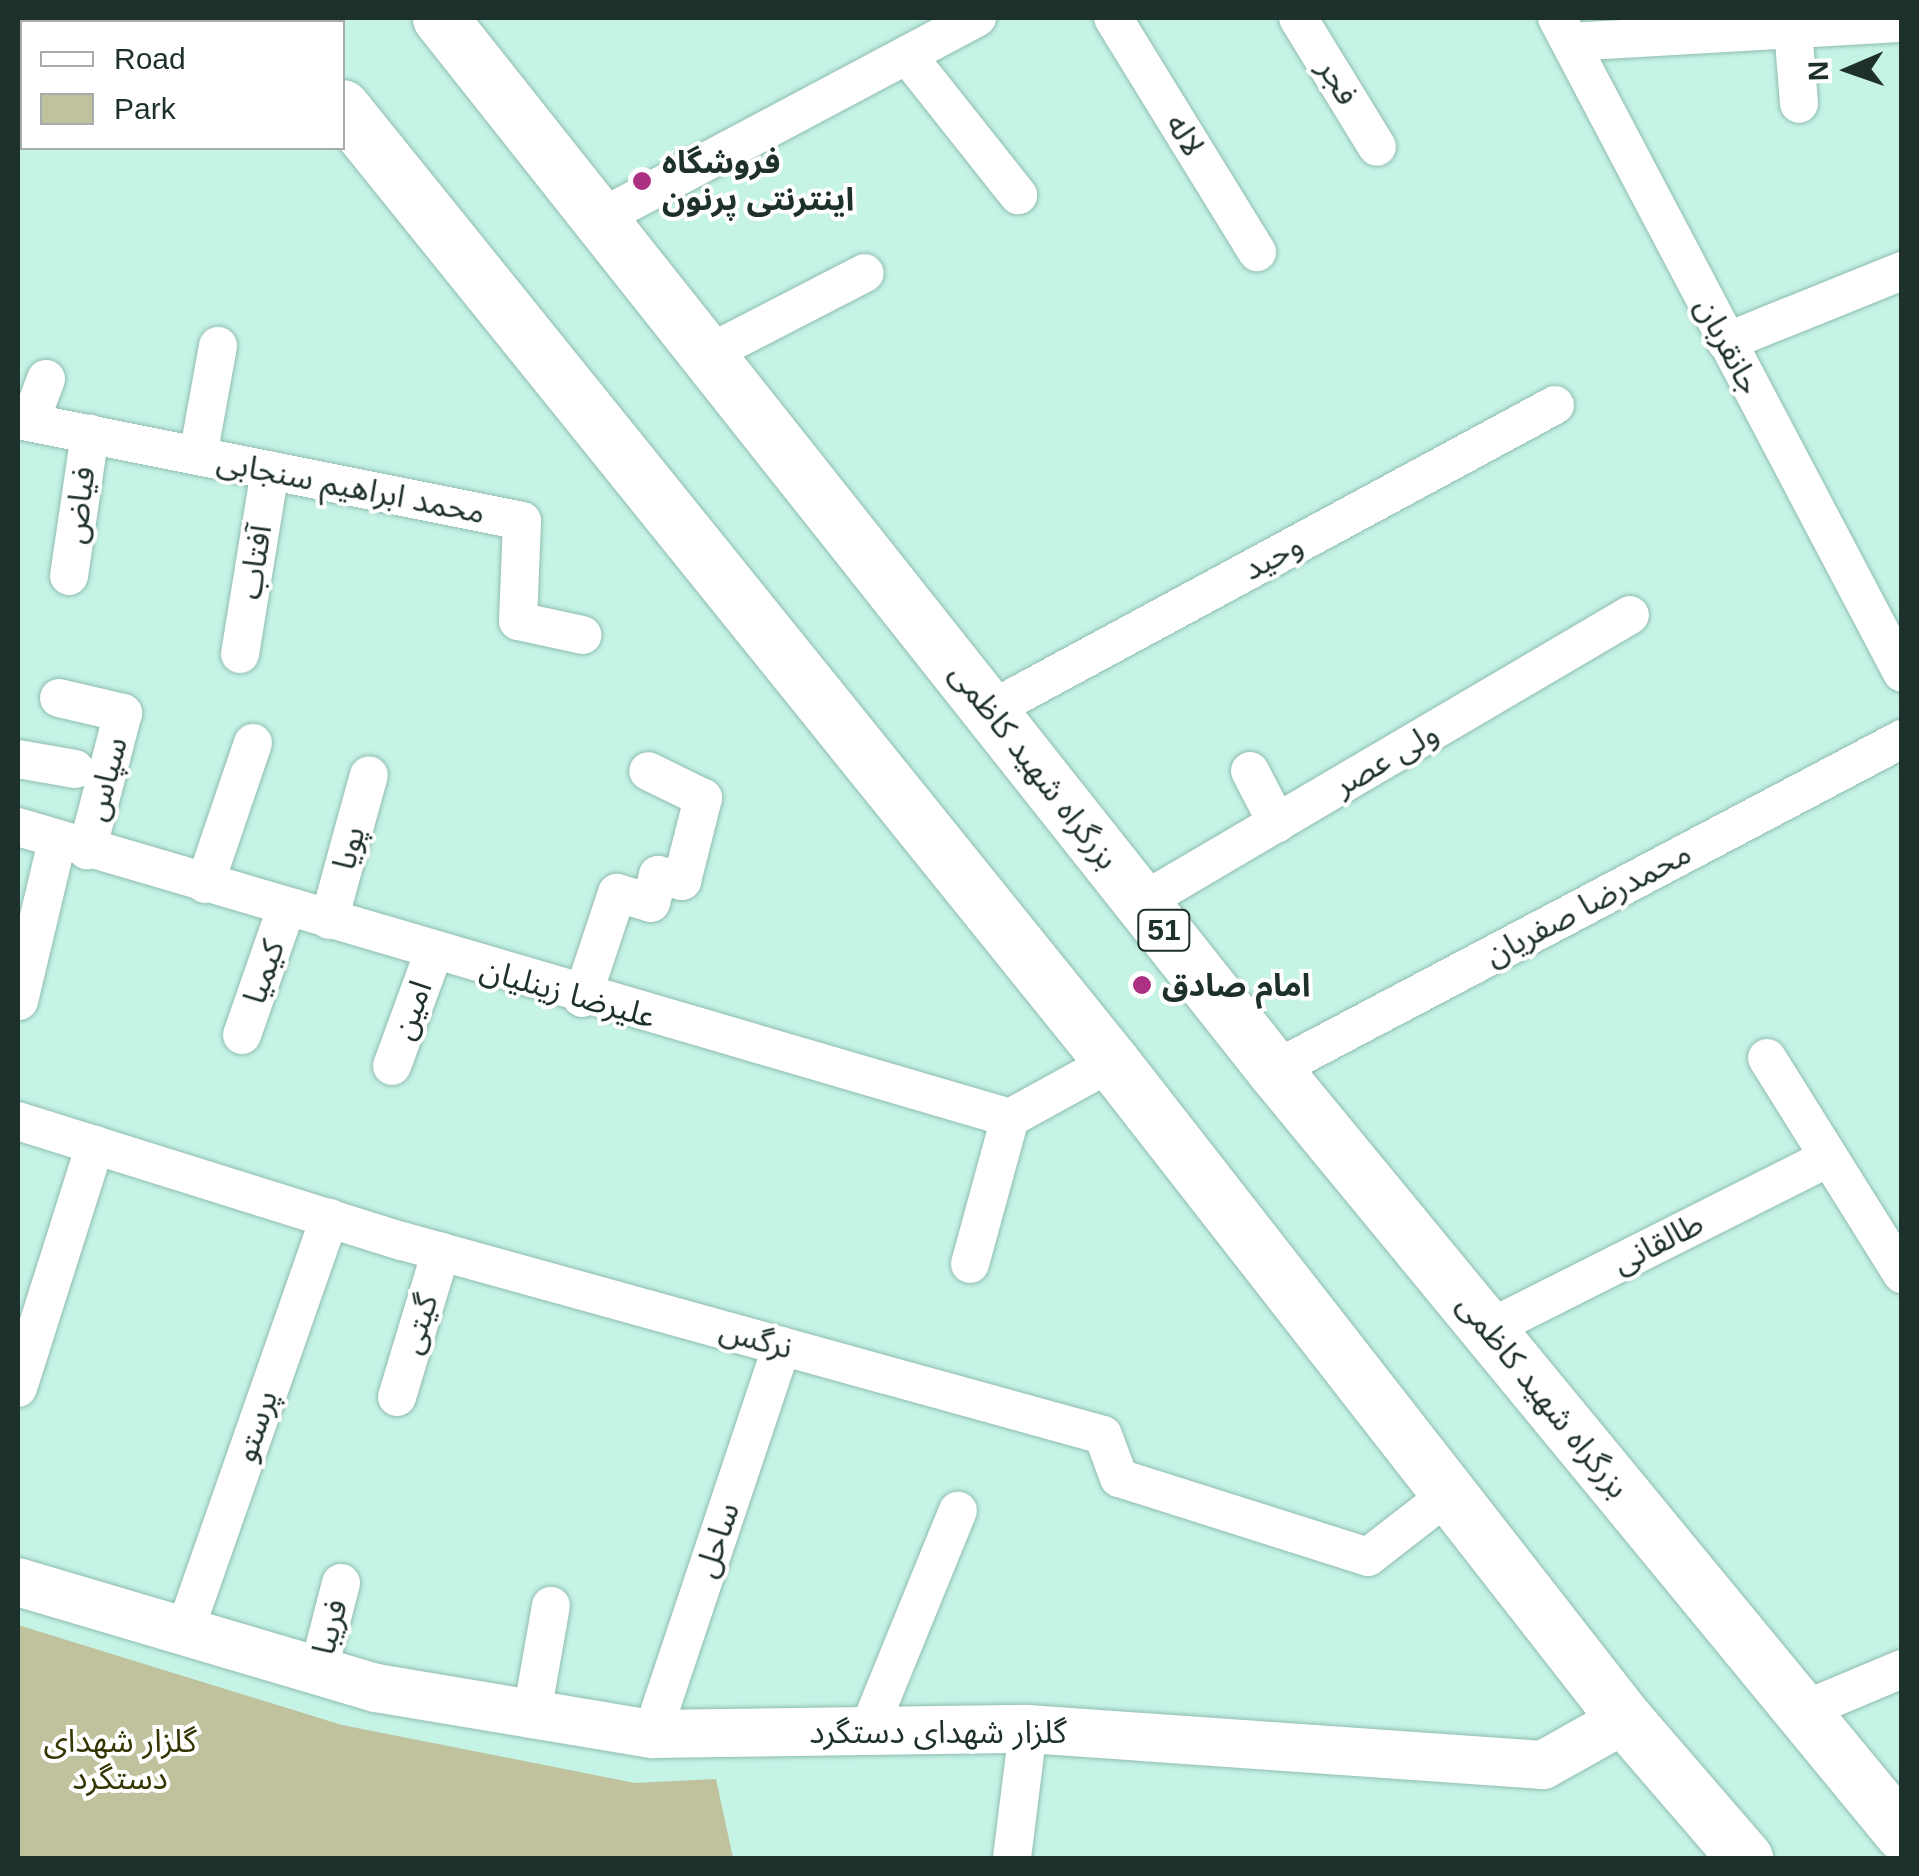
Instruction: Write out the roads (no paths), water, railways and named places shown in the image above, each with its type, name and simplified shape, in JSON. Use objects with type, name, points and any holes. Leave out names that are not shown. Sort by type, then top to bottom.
[{"type":"highway","name":"بزرگراه شهید کاظمی","points":[[440,18],[602,217],[702,356],[990,710],[1274,1070],[1902,1833]]},
{"type":"highway","points":[[345,111],[1112,1062],[1625,1719],[1745,1858]]},
{"type":"street","points":[[602,217],[921,37],[977,18]]},
{"type":"street","name":"لاله","points":[[1113,18],[1258,252]]},
{"type":"street","name":"فجر","points":[[1298,18],[1378,148]]},
{"type":"street","points":[[1563,30],[1794,29],[1902,23]]},
{"type":"street","points":[[1794,29],[1800,104]]},
{"type":"street","name":"جانقربان","points":[[1563,30],[1899,661]]},
{"type":"street","points":[[921,37],[1018,194]]},
{"type":"street","points":[[1726,342],[1902,271]]},
{"type":"street","points":[[702,356],[866,273]]},
{"type":"street","points":[[198,456],[218,346]]},
{"type":"street","points":[[24,421],[46,380]]},
{"type":"street","name":"وحید","points":[[990,710],[1555,405]]},
{"type":"street","name":"محمد ابراهیم سنجابی","points":[[24,421],[522,521],[518,621],[582,635]]},
{"type":"street","name":"فیاض","points":[[68,576],[90,434]]},
{"type":"street","name":"آفتاب","points":[[240,654],[270,470]]},
{"type":"street","name":"ولی عصر","points":[[1142,902],[1630,616]]},
{"type":"street","name":"سپاس","points":[[59,698],[123,713],[72,846]]},
{"type":"street","name":"محمدرضا صفریان","points":[[1274,1070],[1902,739]]},
{"type":"street","points":[[205,884],[253,743]]},
{"type":"street","points":[[18,759],[75,769]]},
{"type":"street","points":[[582,998],[616,893],[651,904],[658,876],[682,881],[703,798],[648,770]]},
{"type":"street","points":[[1250,771],[1277,822]]},
{"type":"street","name":"پویا","points":[[328,920],[369,775]]},
{"type":"street","name":"علیرضا زینلیان","points":[[18,828],[582,998],[1010,1118]]},
{"type":"street","points":[[18,1001],[72,846]]},
{"type":"street","name":"کیمیا","points":[[242,1035],[286,909]]},
{"type":"street","name":"امین","points":[[392,1066],[433,954]]},
{"type":"street","points":[[1767,1058],[1902,1274]]},
{"type":"street","points":[[970,1264],[1010,1118],[1112,1062]]},
{"type":"street","name":"نرگس","points":[[18,1121],[440,1251],[1103,1434],[1118,1478],[1368,1557],[1449,1494]]},
{"type":"street","points":[[18,1388],[94,1145]]},
{"type":"street","name":"طالقانی","points":[[1488,1329],[1828,1158]]},
{"type":"street","name":"پرستو","points":[[184,1633],[329,1218]]},
{"type":"street","name":"گیتی","points":[[397,1397],[440,1251]]},
{"type":"street","name":"ساحل","points":[[652,1734],[782,1346]]},
{"type":"street","points":[[868,1731],[958,1511]]},
{"type":"street","name":"گلزار شهدای دستگرد","points":[[18,1582],[318,1672],[531,1719],[652,1734],[1028,1728],[1543,1765],[1625,1719]]},
{"type":"street","name":"فریبا","points":[[318,1672],[342,1582]]},
{"type":"street","points":[[531,1719],[550,1606]]},
{"type":"street","points":[[1802,1711],[1902,1669]]},
{"type":"street","points":[[1012,1858],[1028,1728]]},
{"type":"place","name":"فروشگاه اینترنتی پرنون","points":[[642,181]]},
{"type":"place","name":"امام صادق","points":[[1142,985]]}]
